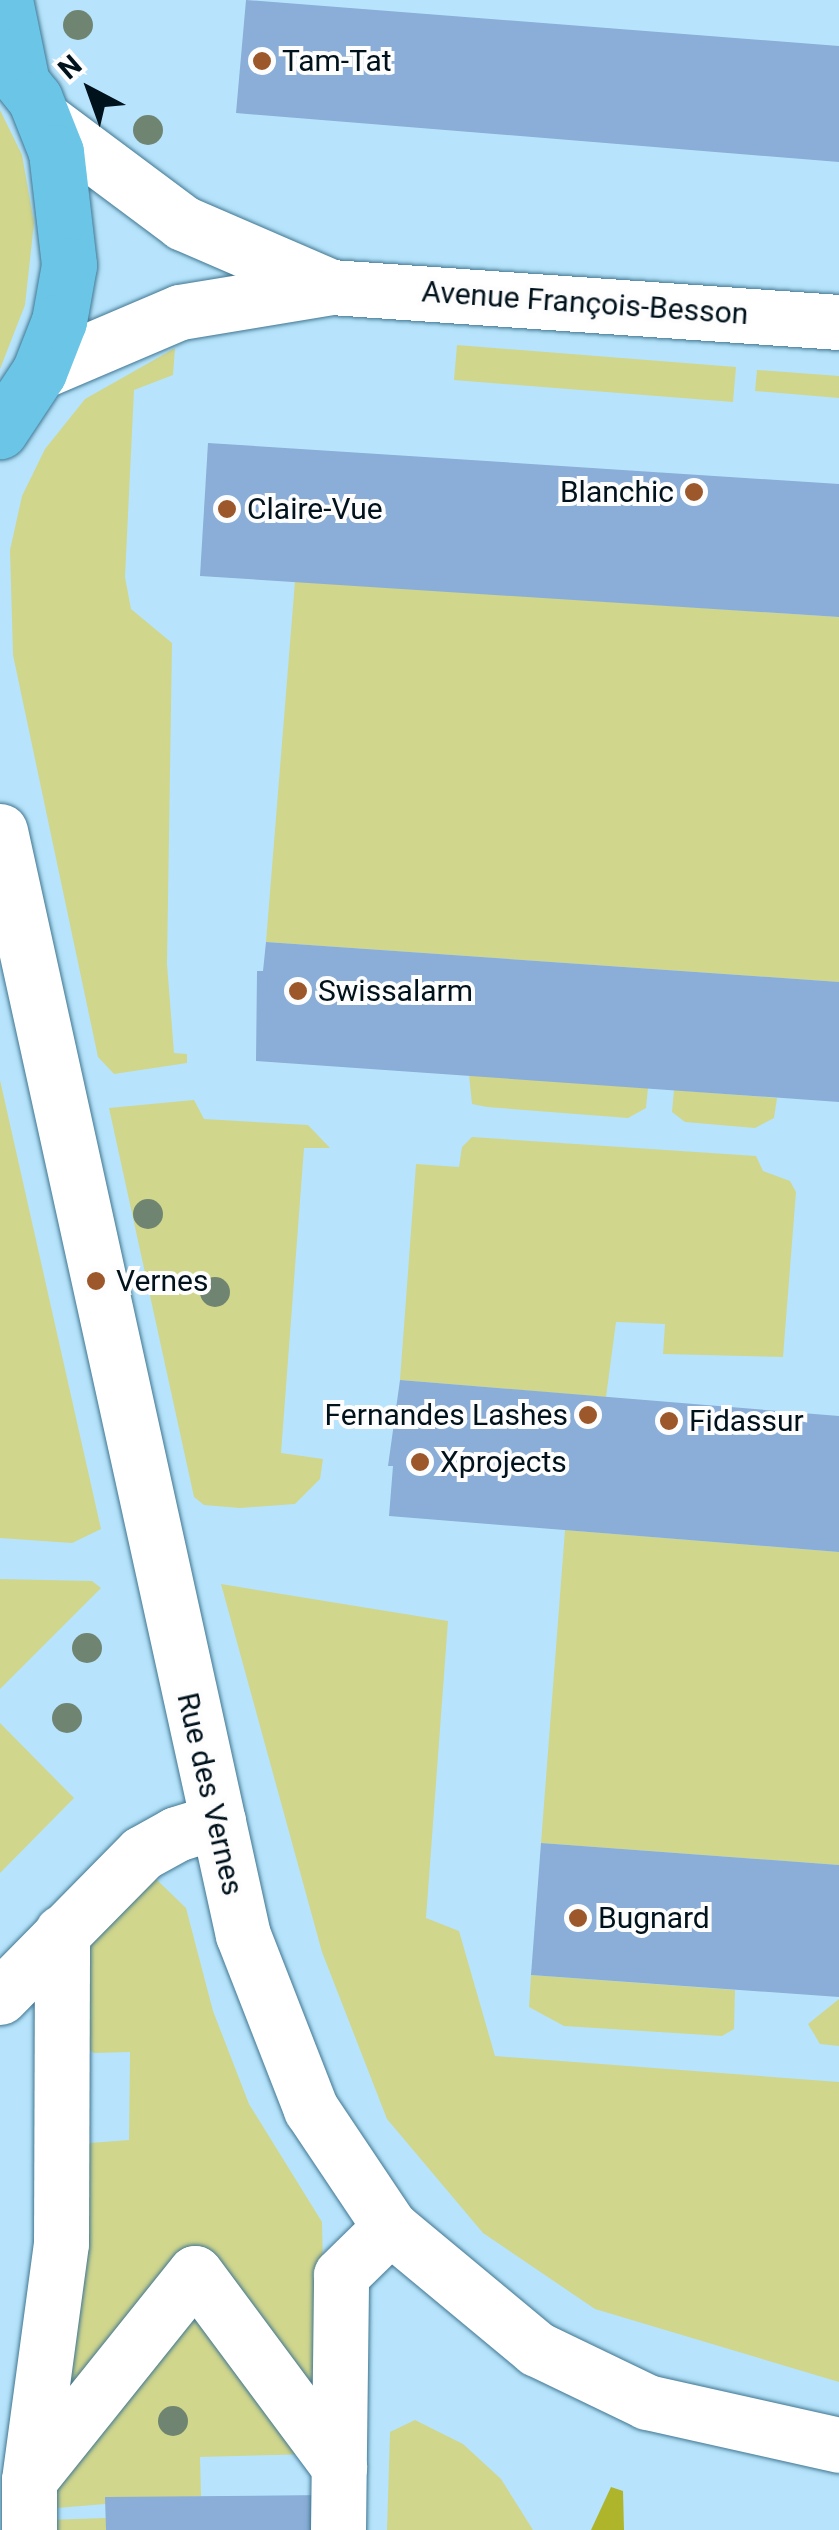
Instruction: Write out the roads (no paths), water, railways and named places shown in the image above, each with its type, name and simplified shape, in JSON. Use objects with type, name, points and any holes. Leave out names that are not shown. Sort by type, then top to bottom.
[{"type":"main road","points":[[2,435],[39,372],[60,320],[69,265],[61,177],[22,84],[5,0]]},
{"type":"street","name":"Avenue François-Besson","points":[[22,84],[184,223],[332,287]]},
{"type":"street","name":"Avenue François-Besson","points":[[39,372],[180,312],[332,287],[839,322]]},
{"type":"street","name":"Rue des Vernes","points":[[0,831],[243,1935],[284,2054],[335,2152],[390,2227],[502,2325],[601,2384],[741,2428],[839,2445]]},
{"type":"street","points":[[0,1997],[142,1853],[176,1834],[218,1822]]},
{"type":"street","points":[[29,2505],[61,2242],[62,1932]]},
{"type":"street","points":[[338,2530],[340,2275],[390,2227]]},
{"type":"street","points":[[29,2505],[195,2273],[339,2466]]},
{"type":"place","name":"Tam-Tat","points":[[262,61]]},
{"type":"place","name":"Blanchic","points":[[694,492]]},
{"type":"place","name":"Claire-Vue","points":[[227,509]]},
{"type":"place","name":"Swissalarm","points":[[298,991]]},
{"type":"place","name":"Vernes","points":[[96,1281]]},
{"type":"place","name":"Fernandes Lashes","points":[[588,1415]]},
{"type":"place","name":"Fidassur","points":[[669,1421]]},
{"type":"place","name":"Xprojects","points":[[420,1462]]},
{"type":"place","name":"Bugnard","points":[[578,1918]]}]
